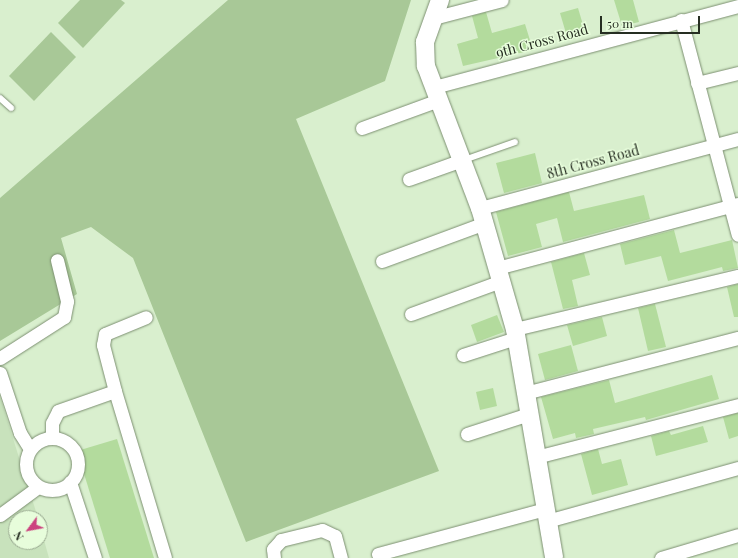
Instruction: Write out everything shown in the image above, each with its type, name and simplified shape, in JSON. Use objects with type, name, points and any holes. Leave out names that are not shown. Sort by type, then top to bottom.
[{"type":"street","points":[[440,0],[425,42],[426,66],[482,215],[515,333],[554,558]]},
{"type":"street","points":[[434,18],[502,0]]},
{"type":"street","name":"9th Cross Road","points":[[362,128],[437,94],[681,20],[738,6]]},
{"type":"street","points":[[681,20],[714,146],[734,205],[738,235]]},
{"type":"street","points":[[697,84],[738,72]]},
{"type":"street","name":"8th Cross Road","points":[[382,261],[482,215],[738,139]]},
{"type":"street","points":[[409,179],[462,160]]},
{"type":"street","points":[[412,314],[499,274],[734,205]]},
{"type":"street","points":[[0,358],[64,317],[67,301],[57,260]]},
{"type":"street","points":[[463,355],[515,333],[738,276]]},
{"type":"street","points":[[146,317],[105,334],[103,345],[115,391],[165,558]]},
{"type":"street","points":[[525,393],[738,338]]},
{"type":"street","points":[[0,373],[18,427],[30,449],[27,474],[38,487],[55,490],[70,482],[76,475],[77,458],[67,443],[52,438],[39,441],[30,449]]},
{"type":"street","points":[[52,438],[52,423],[58,411],[115,391]]},
{"type":"street","points":[[536,457],[738,405]]},
{"type":"street","points":[[467,434],[529,414]]},
{"type":"street","points":[[378,554],[738,468]]},
{"type":"street","points":[[70,482],[95,558]]},
{"type":"street","points":[[0,515],[38,487]]},
{"type":"street","points":[[274,558],[273,549],[282,540],[322,530],[335,536],[341,558]]},
{"type":"street","points":[[661,558],[738,536]]},
{"type":"lane","points":[[0,98],[11,108]]},
{"type":"lane","points":[[462,160],[515,142]]},
{"type":"shaded area","points":[[80,0],[121,0],[125,3],[83,48],[58,23]]},
{"type":"shaded area","points":[[228,0],[411,0],[385,81],[296,119],[439,471],[246,542],[133,258],[91,227],[61,238],[77,294],[0,341],[0,198]]},
{"type":"shaded area","points":[[51,32],[76,57],[34,101],[9,76]]},
{"type":"shaded area","points":[[0,397],[35,510],[8,510],[8,550],[47,550],[49,558],[0,558]]},
{"type":"building","points":[[614,0],[633,0],[639,22],[622,26]]},
{"type":"building","points":[[578,8],[586,35],[568,40],[560,13]]},
{"type":"building","points":[[486,12],[492,33],[525,24],[533,50],[463,66],[457,44],[478,38],[472,16]]},
{"type":"building","points":[[535,153],[542,183],[504,193],[496,163]]},
{"type":"building","points":[[569,192],[574,211],[644,195],[650,219],[563,242],[557,218],[536,224],[542,247],[508,256],[496,212]]},
{"type":"building","points":[[674,230],[680,253],[732,240],[738,268],[723,271],[722,267],[668,281],[661,256],[625,265],[620,244]]},
{"type":"building","points":[[584,253],[590,275],[572,280],[578,306],[563,309],[551,262]]},
{"type":"building","points":[[738,284],[738,317],[734,317],[727,287]]},
{"type":"building","points":[[655,304],[666,347],[648,351],[638,308]]},
{"type":"building","points":[[497,315],[504,332],[477,342],[471,325]]},
{"type":"building","points":[[602,317],[607,336],[573,346],[567,325]]},
{"type":"building","points":[[571,345],[578,371],[545,380],[538,354]]},
{"type":"building","points":[[712,375],[719,399],[646,420],[645,417],[593,429],[594,434],[576,438],[575,433],[553,439],[541,397],[609,380],[615,403]]},
{"type":"building","points":[[493,388],[497,406],[480,410],[476,392]]},
{"type":"building","points":[[738,413],[738,436],[729,439],[723,417]]},
{"type":"building","points":[[703,426],[708,442],[656,456],[651,436],[669,431],[671,435]]},
{"type":"building","points":[[117,439],[154,558],[110,558],[77,451]]},
{"type":"building","points":[[598,449],[602,464],[621,459],[628,485],[592,495],[581,454]]}]
